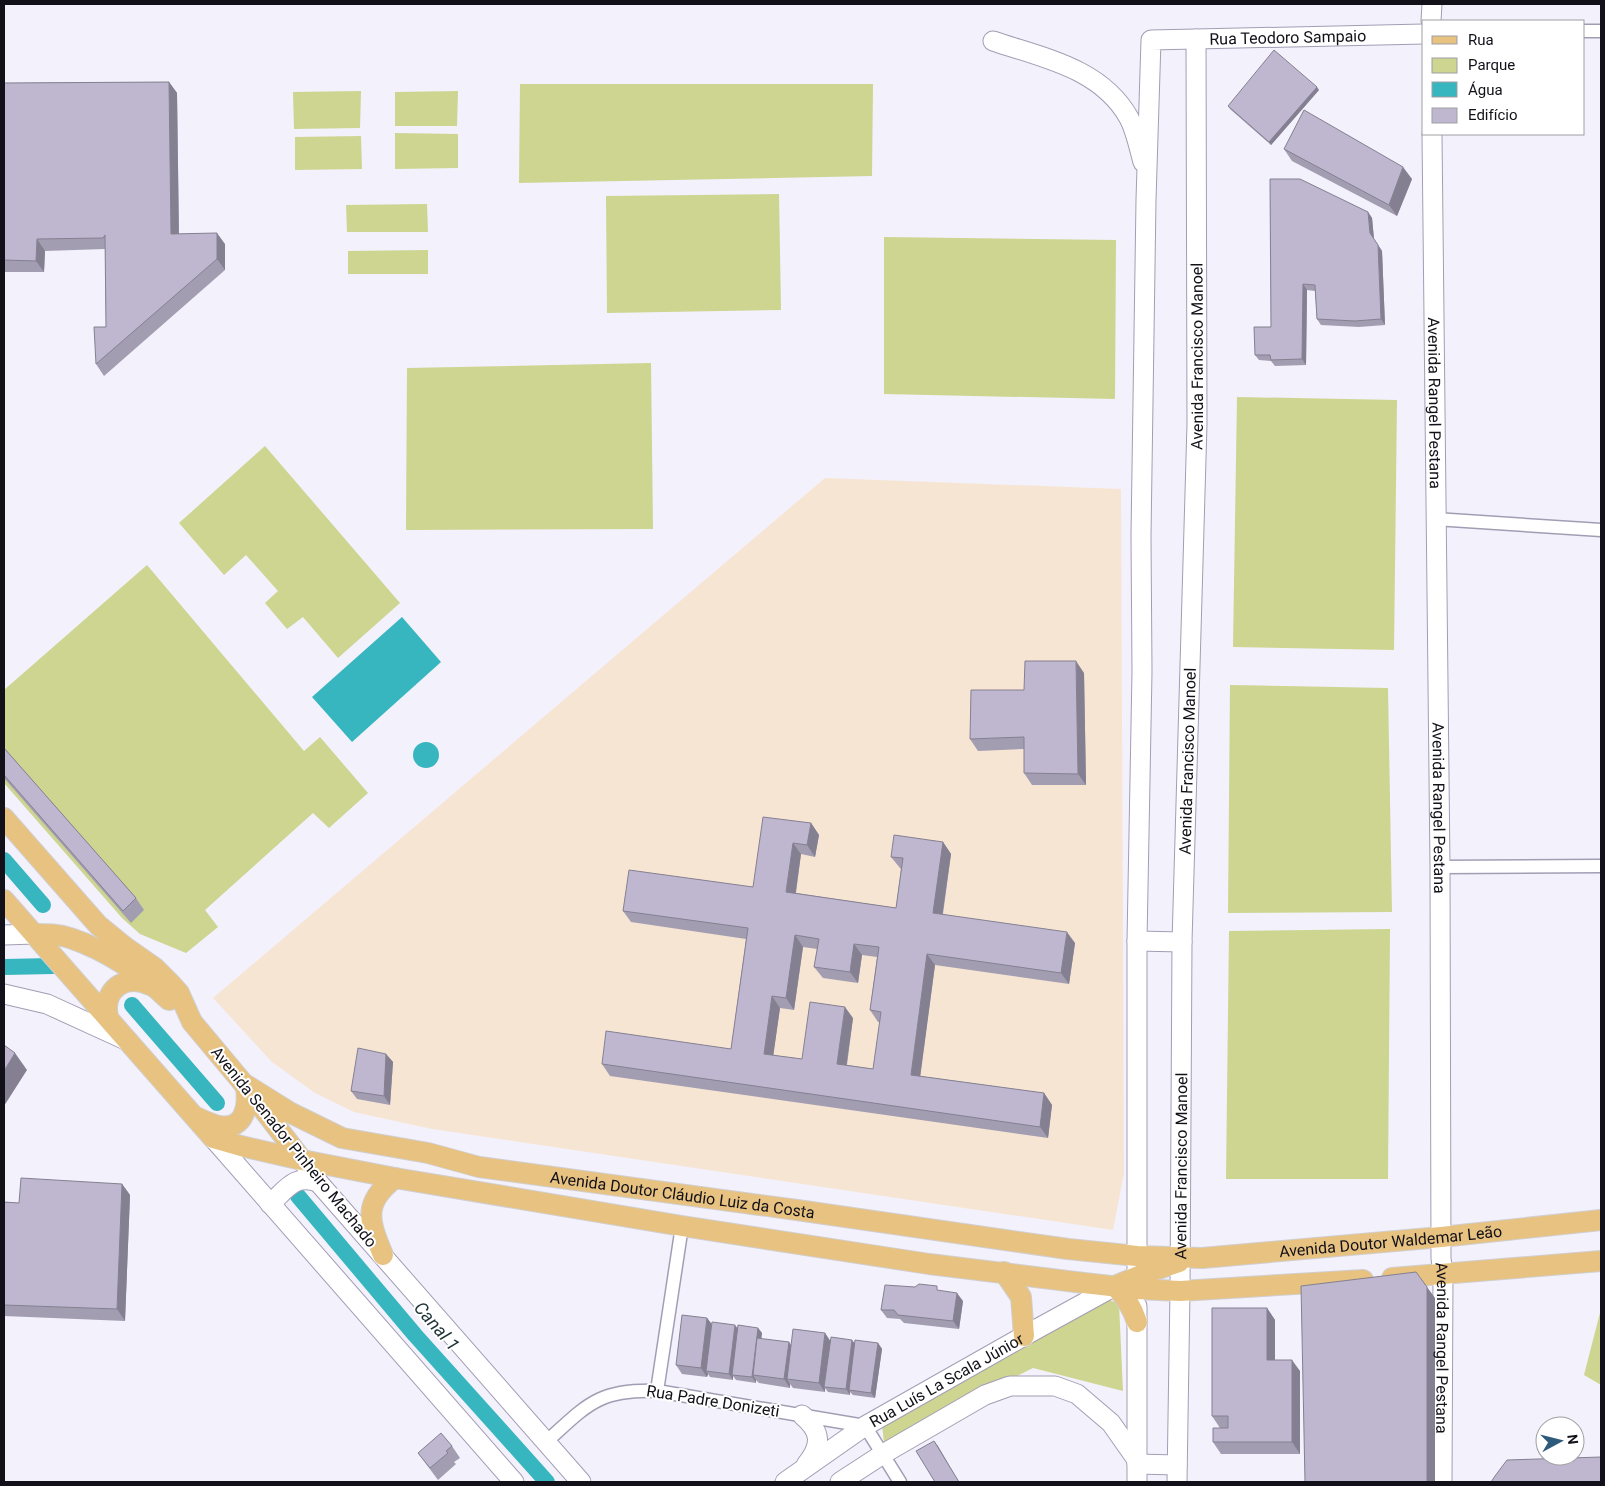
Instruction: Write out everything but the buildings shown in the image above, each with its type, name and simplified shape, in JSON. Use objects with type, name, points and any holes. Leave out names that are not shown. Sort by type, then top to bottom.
[{"type":"main road","name":"Avenida Senador Pinheiro Machado","points":[[4,818],[98,924],[124,947],[155,968],[171,984],[178,993],[192,1022],[302,1160]]},
{"type":"main road","points":[[4,900],[213,1138]]},
{"type":"main road","points":[[35,934],[57,934],[70,938],[134,971],[156,988],[192,1022]]},
{"type":"main road","points":[[108,1017],[106,1006],[114,988],[125,982],[136,980],[156,988]]},
{"type":"main road","points":[[194,1116],[215,1125],[223,1126],[239,1121],[245,1114],[248,1100],[244,1085]]},
{"type":"main road","name":"Avenida Doutor Cláudio Luiz da Costa","points":[[244,1085],[292,1113],[342,1138],[428,1153],[478,1167],[1068,1249],[1180,1260]]},
{"type":"main road","name":"Avenida Doutor Cláudio Luiz da Costa","points":[[213,1138],[302,1160],[395,1178],[682,1226],[919,1262],[1115,1286],[1137,1283]]},
{"type":"main road","points":[[383,1255],[375,1236],[371,1208],[375,1197],[384,1186],[395,1178]]},
{"type":"main road","name":"Avenida Doutor Waldemar Leão","points":[[1180,1260],[1441,1237],[1601,1220]]},
{"type":"main road","points":[[1137,1283],[1180,1260]]},
{"type":"main road","name":"Avenida Doutor Waldemar Leão","points":[[1137,1283],[1180,1291],[1443,1275],[1601,1261]]},
{"type":"main road","points":[[1004,1272],[1021,1297],[1024,1336]]},
{"type":"main road","points":[[1115,1286],[1130,1303],[1137,1322]]},
{"type":"street","points":[[1432,4],[1432,20]]},
{"type":"street","points":[[1585,32],[1601,31]]},
{"type":"street","name":"Rua Teodoro Sampaio","points":[[1148,178],[1158,40],[1422,34]]},
{"type":"street","name":"Avenida Francisco Manoel","points":[[1175,1470],[1180,1291],[1180,942],[1197,424],[1191,39]]},
{"type":"street","points":[[993,41],[1071,67],[1091,78],[1106,90],[1129,119],[1148,178],[1141,536],[1142,941],[1137,1256],[1140,1468],[1175,1470]]},
{"type":"street","name":"Avenida Rangel Pestana","points":[[1432,135],[1440,867],[1441,1237],[1443,1275],[1442,1482]]},
{"type":"street","points":[[1435,519],[1601,530]]},
{"type":"street","points":[[1440,867],[1601,866]]},
{"type":"street","points":[[4,935],[35,934]]},
{"type":"street","points":[[1142,941],[1180,942]]},
{"type":"street","points":[[4,994],[46,1004],[130,1042]]},
{"type":"street","points":[[213,1138],[513,1482]]},
{"type":"street","name":"Avenida Senador Pinheiro Machado","points":[[302,1160],[318,1182],[581,1482]]},
{"type":"street","points":[[270,1204],[298,1180],[308,1178],[318,1182]]},
{"type":"street","points":[[656,1391],[682,1226]]},
{"type":"street","name":"Rua Luís La Scala Júnior","points":[[785,1482],[865,1426],[1115,1286]]},
{"type":"street","name":"Rua Luís La Scala Júnior","points":[[840,1482],[883,1454],[986,1395],[1010,1386],[1026,1385],[1055,1386],[1077,1394],[1111,1423],[1140,1468]]},
{"type":"street","name":"Rua Padre Donizeti","points":[[546,1442],[584,1408],[596,1400],[624,1392],[656,1391],[865,1426]]},
{"type":"street","points":[[802,1416],[816,1429],[818,1441],[812,1457],[802,1470]]},
{"type":"street","points":[[865,1426],[900,1482]]},
{"type":"shaded area","points":[[825,478],[1121,489],[1124,1173],[1113,1230],[432,1129],[354,1112],[315,1093],[272,1062],[213,998]]},
{"type":"green space","points":[[520,84],[873,84],[872,176],[519,183]]},
{"type":"green space","points":[[361,91],[360,128],[294,129],[293,92]]},
{"type":"green space","points":[[458,91],[457,126],[395,126],[395,92]]},
{"type":"green space","points":[[395,133],[458,134],[458,168],[395,169]]},
{"type":"green space","points":[[361,136],[362,169],[295,170],[295,137]]},
{"type":"green space","points":[[779,194],[781,310],[607,313],[606,196]]},
{"type":"green space","points":[[427,204],[428,232],[347,232],[346,205]]},
{"type":"green space","points":[[884,237],[1116,240],[1115,399],[884,394]]},
{"type":"green space","points":[[428,250],[428,274],[348,274],[348,251]]},
{"type":"green space","points":[[651,363],[653,529],[406,530],[407,368]]},
{"type":"green space","points":[[1237,397],[1397,400],[1394,650],[1233,647]]},
{"type":"green space","points":[[265,446],[400,603],[338,658],[303,617],[287,629],[265,603],[278,591],[246,555],[224,575],[179,523]]},
{"type":"green space","points":[[147,565],[304,751],[320,737],[368,793],[329,828],[313,813],[205,910],[218,927],[186,953],[140,934],[122,918],[4,783],[4,690]]},
{"type":"green space","points":[[1230,685],[1388,688],[1392,912],[1228,913]]},
{"type":"green space","points":[[1390,929],[1388,1179],[1226,1179],[1229,931]]},
{"type":"green space","points":[[1107,1299],[1119,1304],[1123,1391],[1033,1368],[884,1442],[882,1425]]},
{"type":"green space","points":[[1601,1309],[1601,1385],[1584,1375]]},
{"type":"water","points":[[402,617],[441,662],[352,742],[312,697]]},
{"type":"water","points":[[426,742],[435,746],[439,755],[435,764],[426,768],[417,764],[413,755],[417,746]]},
{"type":"waterway","name":"Canal 1","points":[[4,860],[43,905]]},
{"type":"waterway","points":[[4,967],[53,966]]},
{"type":"waterway","name":"Canal 1","points":[[132,1005],[217,1103]]},
{"type":"waterway","name":"Canal 1","points":[[298,1196],[415,1335],[547,1482]]}]
